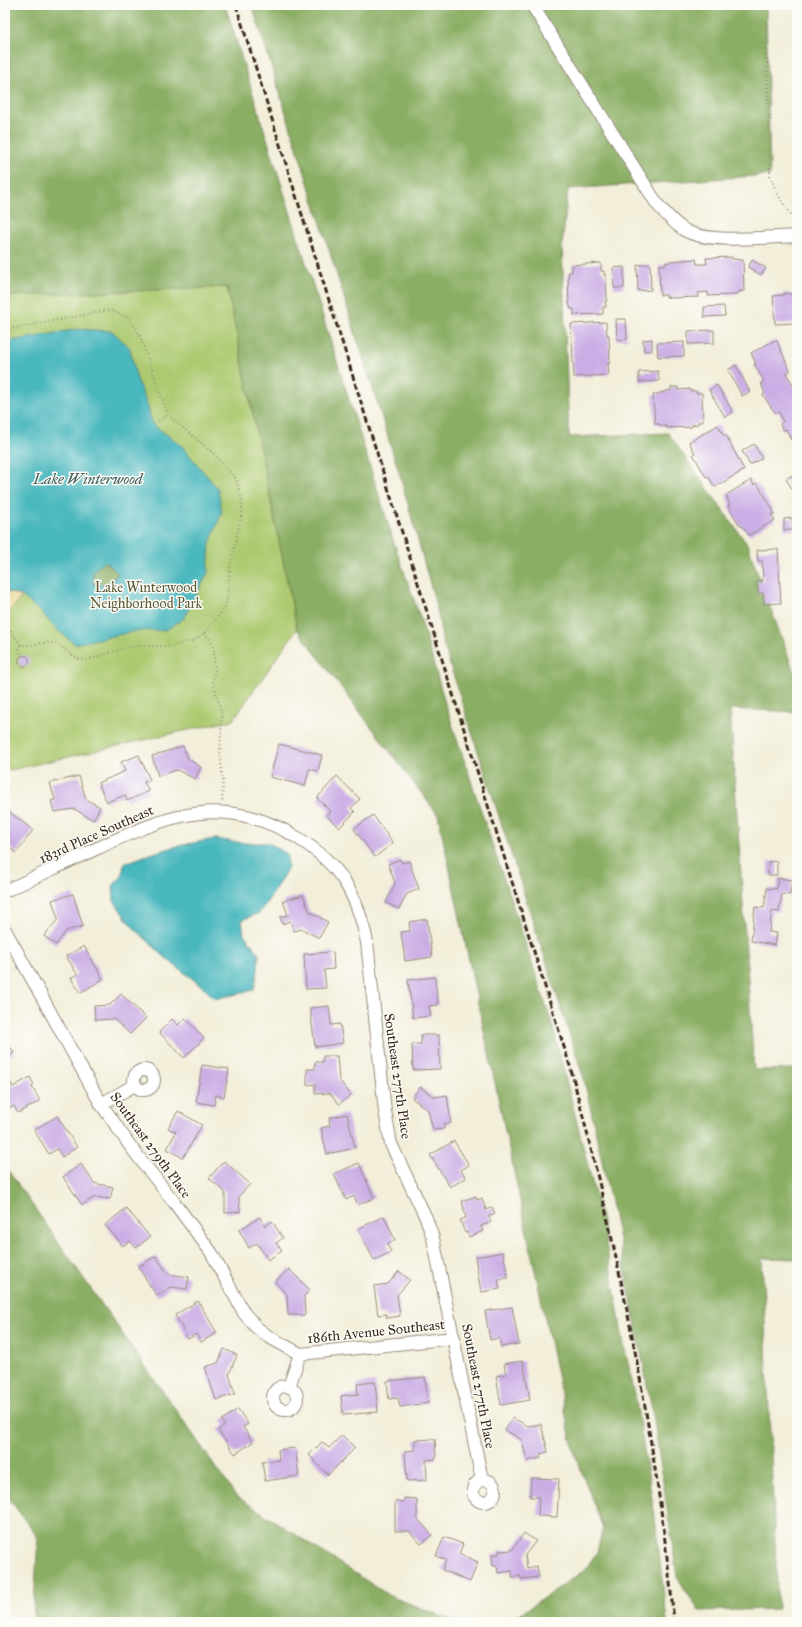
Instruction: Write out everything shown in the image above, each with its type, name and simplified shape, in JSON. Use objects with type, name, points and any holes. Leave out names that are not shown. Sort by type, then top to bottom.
[{"type":"street","points":[[532,5],[656,204],[675,224],[687,231],[702,236],[738,238],[797,236]]},
{"type":"street","name":"183rd Place Southeast","points":[[5,891],[146,825],[194,813],[241,815],[267,822],[307,844],[331,864]]},
{"type":"street","name":"Southeast 277th Place","points":[[331,864],[354,895],[362,918],[367,942],[385,1111],[391,1144],[426,1218],[433,1238],[482,1480]]},
{"type":"street","name":"Southeast 279th Place","points":[[5,930],[101,1104],[133,1150],[211,1252],[244,1313],[256,1327],[270,1338],[300,1354]]},
{"type":"street","points":[[101,1104],[135,1085]]},
{"type":"street","name":"186th Avenue Southeast","points":[[300,1354],[454,1338]]},
{"type":"street","points":[[289,1387],[300,1354]]},
{"type":"path","points":[[766,23],[770,175],[776,193],[786,209],[797,221]]},
{"type":"path","points":[[5,330],[110,310],[129,318],[138,331],[168,415],[213,453],[236,479],[242,501],[241,523],[230,568],[227,600],[224,608],[204,633],[192,641],[182,644],[132,646],[88,660],[78,659],[56,644],[50,642],[21,645]]},
{"type":"path","points":[[158,421],[168,415]]},
{"type":"path","points":[[5,623],[21,645]]},
{"type":"path","points":[[204,633],[210,639],[214,650],[215,670],[213,683],[222,714],[220,754],[223,782],[222,813]]},
{"type":"path","points":[[21,645],[19,648],[21,657]]},
{"type":"green space","points":[[5,5],[225,5],[395,546],[421,620],[445,703],[551,1020],[603,1225],[623,1340],[635,1395],[655,1517],[667,1622],[508,1622],[585,1570],[597,1552],[603,1528],[573,1449],[438,815],[297,629],[227,287],[5,296]]},
{"type":"green space","points":[[252,5],[766,5],[770,175],[568,189],[562,246],[569,437],[668,433],[747,544],[797,680],[797,712],[730,709],[754,1070],[794,1069],[797,1106],[797,1259],[762,1258],[778,1609],[699,1611],[677,1577],[654,1420],[619,1239],[584,1079],[443,643],[437,609],[399,472]]},
{"type":"green space","name":"Lake Winterwood Neighborhood Park","points":[[227,287],[297,629],[233,720],[10,770],[5,766],[5,296]]},
{"type":"green space","points":[[104,561],[118,573],[109,585],[92,584],[93,572]]},
{"type":"green space","points":[[5,1166],[236,1496],[390,1596],[457,1622],[33,1622],[38,1538],[5,1493]]},
{"type":"sand","points":[[5,591],[22,596],[8,614],[5,613]]},
{"type":"water","name":"Lake Winterwood","points":[[78,329],[112,331],[130,348],[136,376],[148,407],[152,424],[180,444],[218,489],[222,512],[210,543],[208,573],[184,618],[166,630],[136,631],[75,644],[57,630],[42,613],[22,596],[5,591],[5,342]],"holes":[[[104,561],[118,573],[109,585],[93,584],[93,572]]]},
{"type":"water","points":[[215,839],[243,843],[269,843],[287,854],[288,868],[259,913],[242,920],[244,934],[259,954],[258,970],[254,990],[215,999],[203,987],[168,960],[130,924],[114,901],[113,886],[122,876],[124,864],[169,848]]},
{"type":"building","points":[[732,257],[732,259],[743,260],[744,291],[739,291],[739,293],[732,295],[708,296],[708,292],[698,293],[699,297],[673,298],[666,297],[666,295],[660,295],[659,265],[665,265],[665,263],[670,261],[696,259],[697,264],[707,264],[706,258]]},
{"type":"building","points":[[752,260],[766,268],[761,275],[748,267]]},
{"type":"building","points":[[601,263],[601,271],[604,271],[604,275],[606,275],[607,301],[605,301],[606,307],[603,307],[603,314],[574,315],[574,309],[571,309],[569,303],[568,277],[569,272],[572,272],[572,265]]},
{"type":"building","points":[[650,264],[651,290],[638,291],[637,265]]},
{"type":"building","points":[[624,267],[624,288],[614,288],[613,268]]},
{"type":"building","points":[[784,293],[797,295],[797,323],[775,324],[773,296],[784,295]]},
{"type":"building","points":[[724,306],[725,316],[704,317],[704,307]]},
{"type":"building","points":[[616,319],[626,319],[627,339],[617,340]]},
{"type":"building","points":[[606,322],[607,335],[609,335],[609,375],[574,377],[571,324]]},
{"type":"building","points":[[714,330],[714,343],[688,344],[688,331]]},
{"type":"building","points":[[652,339],[652,351],[644,351],[643,340]]},
{"type":"building","points":[[773,341],[777,341],[790,371],[786,373],[797,391],[797,437],[791,440],[786,429],[783,430],[780,424],[783,422],[779,412],[776,413],[773,410],[763,395],[765,394],[761,383],[764,381],[754,364],[756,364],[751,353]]},
{"type":"building","points":[[684,342],[684,356],[658,357],[657,343]]},
{"type":"building","points":[[736,365],[750,392],[742,396],[728,370]]},
{"type":"building","points":[[658,371],[659,381],[639,382],[639,372]]},
{"type":"building","points":[[717,385],[733,412],[725,417],[709,390]]},
{"type":"building","points":[[671,387],[678,387],[678,390],[690,389],[690,391],[696,391],[696,393],[702,393],[703,422],[698,422],[698,424],[692,425],[692,427],[666,428],[666,426],[655,424],[653,395],[671,390]]},
{"type":"building","points":[[718,425],[724,436],[726,435],[744,470],[715,487],[708,476],[706,477],[693,454],[695,453],[689,442]]},
{"type":"building","points":[[754,444],[762,458],[750,465],[742,451]]},
{"type":"building","points":[[794,474],[797,478],[796,495],[786,479]]},
{"type":"building","points":[[751,480],[754,485],[756,483],[760,488],[772,508],[774,514],[771,515],[775,520],[749,535],[741,525],[740,526],[728,506],[730,505],[726,495]]},
{"type":"building","points":[[792,518],[793,530],[784,530],[784,519]]},
{"type":"building","points":[[778,549],[781,603],[764,604],[763,593],[758,593],[757,581],[763,581],[762,561],[758,561],[757,550]]},
{"type":"building","points":[[22,656],[26,656],[28,657],[28,665],[22,666],[19,663],[19,659]]},
{"type":"building","points":[[279,744],[322,755],[318,771],[309,769],[305,786],[270,777]]},
{"type":"building","points":[[183,746],[188,759],[201,767],[195,779],[177,770],[158,776],[152,756]]},
{"type":"building","points":[[139,755],[150,780],[144,782],[149,791],[127,801],[125,795],[107,802],[98,783],[125,771],[121,762]]},
{"type":"building","points":[[79,776],[86,799],[100,807],[93,820],[74,809],[54,812],[51,801],[55,800],[50,783]]},
{"type":"building","points":[[337,776],[360,799],[351,808],[355,812],[339,828],[326,815],[330,811],[317,798]]},
{"type":"building","points":[[5,809],[33,830],[16,853],[5,844]]},
{"type":"building","points":[[373,815],[393,843],[375,857],[354,829]]},
{"type":"building","points":[[400,859],[402,863],[409,861],[419,889],[407,894],[399,909],[386,903],[395,883],[388,864]]},
{"type":"building","points":[[777,861],[777,875],[768,875],[768,862]]},
{"type":"building","points":[[778,878],[792,880],[790,895],[782,894],[779,912],[772,911],[769,932],[777,933],[775,945],[751,941],[755,907],[764,908],[767,888],[777,889]]},
{"type":"building","points":[[73,894],[83,926],[66,931],[56,945],[44,936],[58,919],[52,900]]},
{"type":"building","points":[[303,895],[309,911],[328,922],[319,938],[302,929],[294,931],[290,921],[282,924],[280,917],[288,915],[283,901]]},
{"type":"building","points":[[427,919],[432,957],[405,961],[401,932],[410,931],[409,922]]},
{"type":"building","points":[[84,946],[103,979],[80,993],[71,978],[77,974],[66,956]]},
{"type":"building","points":[[333,952],[334,969],[324,970],[326,988],[306,989],[304,954]]},
{"type":"building","points":[[435,977],[438,1005],[429,1006],[431,1016],[413,1018],[408,980]]},
{"type":"building","points":[[121,994],[146,1018],[130,1034],[114,1019],[95,1020],[94,1006],[110,1005]]},
{"type":"building","points":[[329,1006],[331,1025],[340,1024],[343,1043],[315,1047],[310,1008]]},
{"type":"building","points":[[185,1018],[204,1038],[184,1058],[159,1032],[172,1019],[178,1025]]},
{"type":"building","points":[[421,1035],[439,1035],[440,1069],[413,1070],[412,1044],[421,1044]]},
{"type":"building","points":[[8,1043],[14,1053],[5,1058],[5,1045]]},
{"type":"building","points":[[323,1056],[337,1056],[339,1080],[351,1095],[339,1104],[330,1093],[315,1094],[315,1084],[307,1085],[307,1069],[315,1069],[315,1062],[323,1062]]},
{"type":"building","points":[[202,1065],[229,1069],[224,1097],[216,1095],[214,1105],[196,1102]]},
{"type":"building","points":[[30,1077],[34,1085],[32,1087],[40,1101],[18,1113],[14,1106],[6,1110],[5,1081],[9,1079],[13,1087]]},
{"type":"building","points":[[420,1087],[434,1097],[447,1095],[451,1123],[444,1124],[444,1129],[433,1130],[428,1110],[412,1098]]},
{"type":"building","points":[[178,1111],[202,1125],[183,1158],[167,1149],[176,1132],[168,1128]]},
{"type":"building","points":[[347,1114],[355,1148],[327,1154],[321,1128],[330,1126],[329,1118]]},
{"type":"building","points":[[57,1116],[77,1147],[62,1157],[57,1149],[49,1154],[34,1130]]},
{"type":"building","points":[[454,1141],[469,1165],[461,1170],[466,1178],[450,1187],[430,1155]]},
{"type":"building","points":[[224,1161],[250,1184],[239,1196],[240,1212],[225,1213],[225,1192],[209,1178]]},
{"type":"building","points":[[359,1163],[374,1198],[358,1205],[354,1196],[346,1200],[334,1174]]},
{"type":"building","points":[[81,1164],[94,1183],[113,1187],[110,1199],[95,1197],[82,1205],[63,1177]]},
{"type":"building","points":[[476,1196],[477,1200],[482,1198],[486,1210],[492,1207],[495,1213],[489,1216],[491,1222],[481,1226],[483,1231],[469,1237],[467,1232],[465,1233],[460,1220],[466,1218],[462,1201]]},
{"type":"building","points":[[126,1208],[150,1237],[136,1248],[130,1241],[123,1246],[105,1225]]},
{"type":"building","points":[[384,1216],[395,1240],[387,1244],[391,1252],[374,1260],[358,1229]]},
{"type":"building","points":[[260,1217],[265,1226],[272,1221],[283,1238],[276,1243],[282,1251],[268,1260],[257,1243],[249,1248],[239,1230]]},
{"type":"building","points":[[503,1252],[508,1278],[498,1280],[500,1289],[481,1292],[475,1257]]},
{"type":"building","points":[[156,1256],[168,1274],[189,1277],[187,1289],[171,1287],[157,1296],[138,1267]]},
{"type":"building","points":[[289,1269],[310,1290],[304,1296],[305,1315],[288,1315],[287,1295],[275,1282]]},
{"type":"building","points":[[399,1271],[410,1280],[397,1295],[400,1316],[387,1318],[386,1314],[378,1315],[374,1286],[388,1284]]},
{"type":"building","points":[[198,1301],[217,1333],[201,1342],[196,1334],[188,1339],[175,1315]]},
{"type":"building","points":[[512,1307],[519,1344],[501,1347],[499,1338],[490,1340],[485,1311]]},
{"type":"building","points":[[224,1349],[237,1355],[229,1374],[235,1394],[216,1400],[205,1367],[218,1363]]},
{"type":"building","points":[[523,1361],[530,1400],[501,1405],[496,1376],[506,1374],[504,1364]]},
{"type":"building","points":[[425,1377],[428,1403],[400,1407],[398,1398],[389,1399],[387,1381]]},
{"type":"building","points":[[375,1382],[378,1412],[343,1415],[341,1396],[358,1394],[357,1384]]},
{"type":"building","points":[[238,1409],[248,1424],[243,1427],[253,1442],[235,1454],[218,1430],[225,1425],[222,1420]]},
{"type":"building","points":[[513,1418],[528,1426],[541,1424],[548,1452],[540,1454],[541,1458],[527,1461],[522,1440],[505,1430]]},
{"type":"building","points":[[342,1435],[355,1448],[328,1475],[309,1455],[322,1442],[329,1448]]},
{"type":"building","points":[[435,1439],[436,1459],[426,1460],[427,1480],[407,1481],[405,1451],[415,1450],[415,1440]]},
{"type":"building","points":[[295,1448],[299,1476],[265,1481],[262,1462],[279,1460],[278,1450]]},
{"type":"building","points":[[531,1478],[559,1479],[557,1517],[538,1516],[539,1497],[530,1497]]},
{"type":"building","points":[[404,1498],[417,1499],[417,1518],[432,1535],[421,1544],[409,1531],[395,1531],[395,1501],[404,1502]]},
{"type":"building","points":[[524,1533],[536,1541],[525,1555],[527,1568],[537,1566],[539,1577],[521,1579],[520,1576],[512,1577],[512,1571],[498,1573],[497,1566],[493,1566],[492,1555],[499,1554],[499,1551],[512,1550]]},
{"type":"building","points":[[444,1537],[463,1544],[459,1554],[478,1562],[470,1582],[442,1570],[446,1560],[436,1556]]},
{"type":"railway","points":[[236,5],[570,1066],[604,1204],[633,1342],[657,1482],[674,1622]]}]
